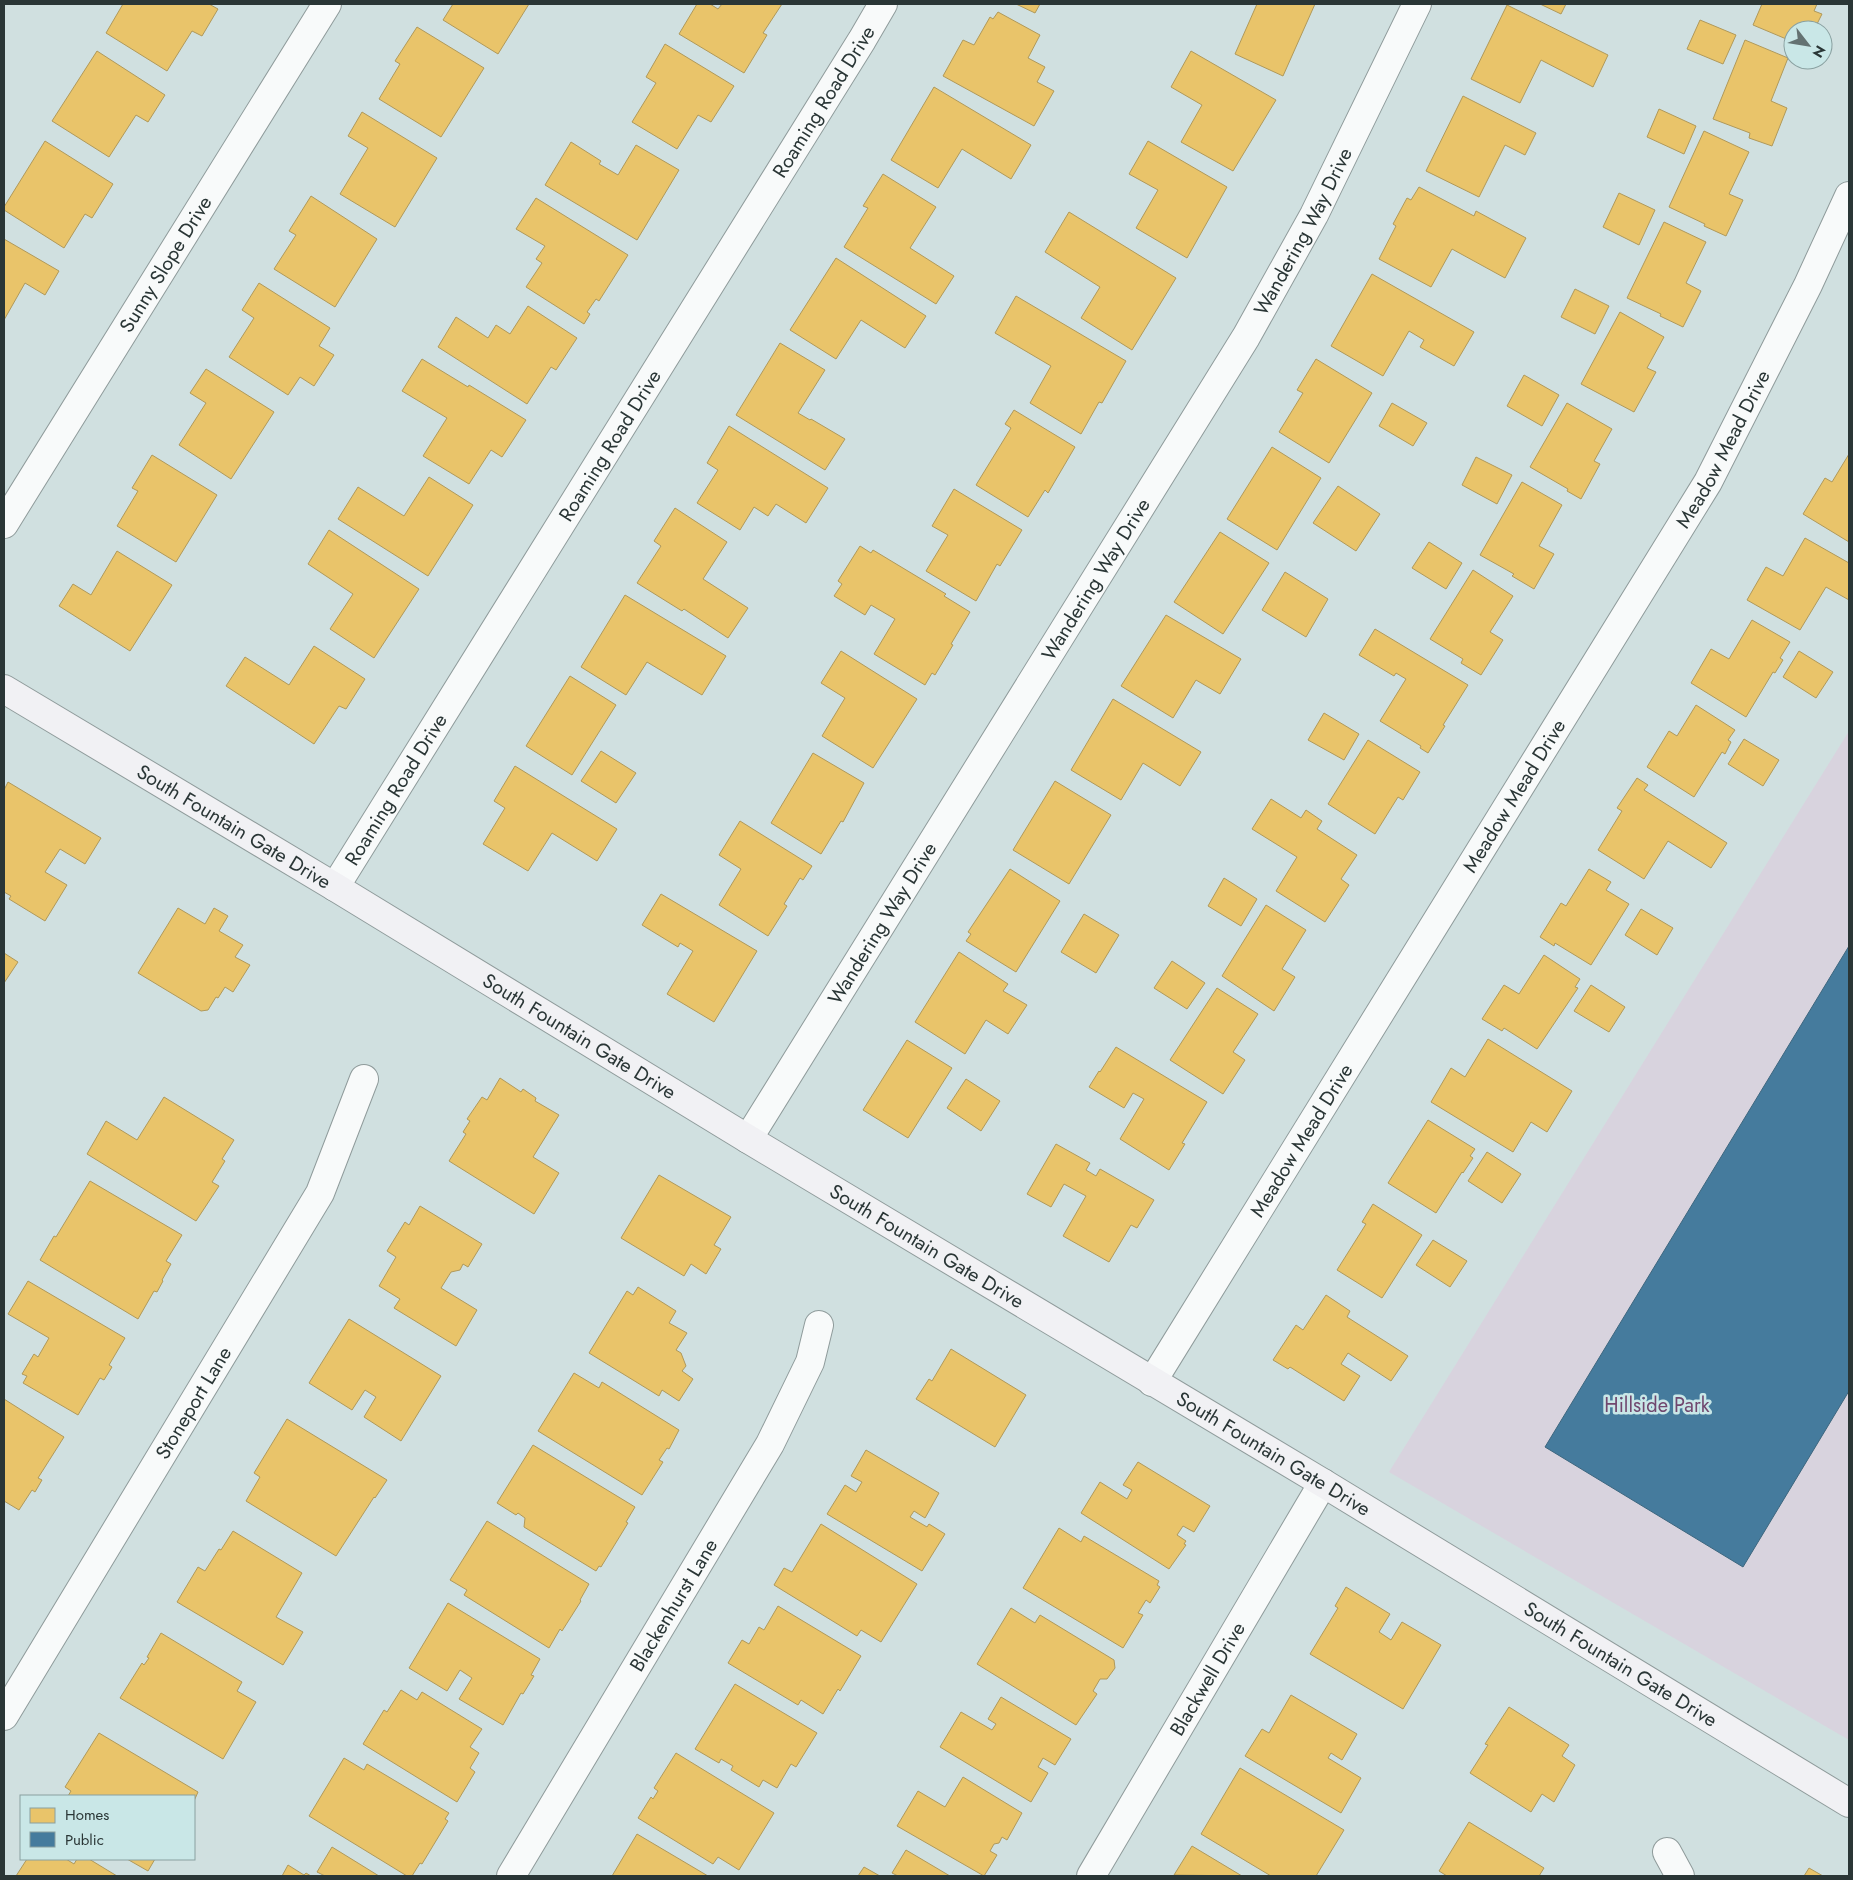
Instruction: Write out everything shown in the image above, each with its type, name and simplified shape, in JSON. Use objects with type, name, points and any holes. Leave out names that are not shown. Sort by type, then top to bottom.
[{"type":"street","name":"Sunny Slope Drive","points":[[4,524],[327,4]]},
{"type":"street","name":"Roaming Road Drive","points":[[335,887],[857,49],[883,4]]},
{"type":"street","name":"Wandering Way Drive","points":[[748,1139],[1246,338],[1314,215],[1417,4]]},
{"type":"street","name":"Meadow Mead Drive","points":[[1152,1382],[1708,482],[1808,285],[1849,196]]},
{"type":"street","name":"South Fountain Gate Drive","points":[[4,689],[335,887],[748,1139],[1323,1483],[1849,1803]]},
{"type":"street","name":"Stoneport Lane","points":[[4,1716],[320,1193],[364,1079]]},
{"type":"street","name":"Blackenhurst Lane","points":[[511,1876],[770,1444],[810,1362],[819,1325]]},
{"type":"street","name":"Blackwell Drive","points":[[1091,1876],[1323,1483]]},
{"type":"street","points":[[1667,1852],[1680,1876]]},
{"type":"green space","name":"Hillside Park","points":[[1849,731],[1849,1740],[1389,1472]]},
{"type":"building: Homes","points":[[123,4],[209,4],[218,9],[202,36],[192,31],[167,71],[106,33]]},
{"type":"building: Homes","points":[[453,4],[529,4],[498,54],[443,20]]},
{"type":"building: Homes","points":[[697,4],[710,4],[718,9],[722,4],[782,4],[763,33],[767,35],[744,73],[679,34]]},
{"type":"building: Homes","points":[[1016,4],[1040,4],[1035,13]]},
{"type":"building: Homes","points":[[1257,4],[1315,4],[1283,76],[1235,54]]},
{"type":"building: Homes","points":[[1540,4],[1566,4],[1561,14]]},
{"type":"building: Homes","points":[[1762,4],[1817,4],[1814,11],[1822,14],[1819,20],[1783,20],[1783,38],[1753,25]]},
{"type":"building: Homes","points":[[1507,5],[1608,55],[1593,87],[1541,60],[1520,103],[1471,79]]},
{"type":"building: Homes","points":[[998,12],[1040,35],[1028,58],[1045,67],[1037,82],[1054,91],[1034,126],[943,76],[963,40],[974,45],[990,17],[993,19]]},
{"type":"building: Homes","points":[[1700,20],[1736,35],[1723,64],[1687,49]]},
{"type":"building: Homes","points":[[417,27],[484,68],[441,137],[379,99],[400,64],[395,61]]},
{"type":"building: Homes","points":[[1745,40],[1783,56],[1783,70],[1771,101],[1787,108],[1772,146],[1749,138],[1750,133],[1713,119]]},
{"type":"building: Homes","points":[[665,44],[734,86],[711,122],[698,115],[677,149],[632,122],[656,83],[646,77]]},
{"type":"building: Homes","points":[[97,51],[165,95],[148,122],[136,115],[109,157],[52,121]]},
{"type":"building: Homes","points":[[1191,51],[1276,100],[1233,171],[1181,142],[1202,105],[1171,87]]},
{"type":"building: Homes","points":[[934,87],[1031,145],[1011,179],[962,149],[938,188],[891,160]]},
{"type":"building: Homes","points":[[1463,96],[1536,133],[1525,155],[1505,145],[1479,197],[1426,171]]},
{"type":"building: Homes","points":[[1659,109],[1696,126],[1684,154],[1647,137]]},
{"type":"building: Homes","points":[[362,112],[437,158],[395,227],[340,194],[368,148],[348,136]]},
{"type":"building: Homes","points":[[1704,131],[1749,152],[1729,194],[1743,200],[1726,236],[1669,207]]},
{"type":"building: Homes","points":[[45,141],[113,184],[92,218],[85,214],[64,248],[4,210],[4,207]]},
{"type":"building: Homes","points":[[1148,141],[1227,187],[1187,258],[1136,228],[1158,190],[1129,174]]},
{"type":"building: Homes","points":[[571,142],[601,161],[599,164],[618,175],[636,145],[679,170],[637,240],[545,185]]},
{"type":"building: Homes","points":[[883,174],[936,207],[910,248],[954,276],[936,304],[844,247],[868,208],[863,206]]},
{"type":"building: Homes","points":[[1419,187],[1474,216],[1476,211],[1526,238],[1505,278],[1452,249],[1431,287],[1379,259],[1396,226],[1393,224],[1407,198],[1411,200]]},
{"type":"building: Homes","points":[[1619,193],[1655,210],[1639,245],[1603,227]]},
{"type":"building: Homes","points":[[311,196],[377,239],[335,307],[274,269],[296,235],[289,231]]},
{"type":"building: Homes","points":[[536,198],[628,255],[599,301],[596,299],[587,312],[590,314],[584,324],[526,287],[542,263],[536,259],[545,246],[516,229]]},
{"type":"building: Homes","points":[[1069,212],[1176,278],[1132,350],[1081,318],[1100,287],[1045,252]]},
{"type":"building: Homes","points":[[1664,222],[1706,242],[1686,283],[1701,291],[1683,327],[1627,298]]},
{"type":"building: Homes","points":[[4,239],[59,271],[45,295],[25,283],[4,320]]},
{"type":"building: Homes","points":[[836,258],[926,316],[905,348],[861,320],[836,359],[790,330]]},
{"type":"building: Homes","points":[[1372,274],[1474,332],[1454,366],[1420,347],[1424,340],[1409,331],[1383,376],[1331,346]]},
{"type":"building: Homes","points":[[259,283],[330,328],[319,346],[334,355],[314,386],[300,377],[288,395],[229,357],[254,318],[242,310]]},
{"type":"building: Homes","points":[[1575,289],[1609,306],[1595,334],[1561,317]]},
{"type":"building: Homes","points":[[1016,296],[1126,361],[1102,403],[1099,402],[1081,434],[1030,403],[1051,366],[995,333]]},
{"type":"building: Homes","points":[[528,306],[577,338],[556,370],[551,367],[527,404],[438,347],[456,317],[488,338],[496,325],[510,334]]},
{"type":"building: Homes","points":[[1620,312],[1664,337],[1647,368],[1656,372],[1634,412],[1581,384]]},
{"type":"building: Homes","points":[[780,343],[825,370],[798,413],[845,439],[825,470],[736,415]]},
{"type":"building: Homes","points":[[422,359],[526,420],[502,457],[491,450],[469,484],[423,456],[447,418],[402,391]]},
{"type":"building: Homes","points":[[1316,359],[1372,393],[1329,463],[1279,432],[1303,393],[1297,390]]},
{"type":"building: Homes","points":[[206,369],[274,412],[231,479],[179,445],[206,403],[190,393]]},
{"type":"building: Homes","points":[[1524,375],[1559,395],[1542,426],[1507,406]]},
{"type":"building: Homes","points":[[1392,403],[1427,423],[1413,446],[1379,426]]},
{"type":"building: Homes","points":[[1567,403],[1612,429],[1594,461],[1600,464],[1581,499],[1567,491],[1568,489],[1530,467]]},
{"type":"building: Homes","points":[[1014,410],[1075,447],[1048,493],[1045,490],[1028,517],[976,485],[1011,428],[1005,424]]},
{"type":"building: Homes","points":[[729,426],[828,488],[806,523],[776,504],[768,516],[754,507],[740,530],[697,503],[718,470],[707,463]]},
{"type":"building: Homes","points":[[1272,447],[1321,478],[1277,550],[1227,519]]},
{"type":"building: Homes","points":[[1849,454],[1849,542],[1803,514],[1825,478],[1832,482]]},
{"type":"building: Homes","points":[[152,455],[217,495],[176,562],[117,526],[138,491],[132,488]]},
{"type":"building: Homes","points":[[1476,457],[1512,475],[1497,504],[1462,485]]},
{"type":"building: Homes","points":[[429,477],[473,505],[428,576],[338,519],[358,487],[404,516]]},
{"type":"building: Homes","points":[[1522,482],[1562,505],[1539,546],[1554,554],[1534,589],[1512,576],[1514,574],[1480,555]]},
{"type":"building: Homes","points":[[1338,486],[1380,514],[1356,551],[1313,523]]},
{"type":"building: Homes","points":[[954,489],[1022,530],[1000,566],[997,564],[976,601],[926,571],[948,535],[932,526]]},
{"type":"building: Homes","points":[[675,508],[727,542],[703,579],[748,608],[728,638],[684,609],[682,611],[637,583],[661,546],[654,541]]},
{"type":"building: Homes","points":[[329,530],[419,589],[374,658],[330,629],[353,594],[308,564]]},
{"type":"building: Homes","points":[[1220,532],[1269,563],[1223,634],[1174,602]]},
{"type":"building: Homes","points":[[1805,538],[1849,563],[1849,600],[1826,587],[1800,630],[1747,600],[1766,567],[1783,576]]},
{"type":"building: Homes","points":[[1429,542],[1462,563],[1446,589],[1412,568]]},
{"type":"building: Homes","points":[[860,546],[871,553],[873,550],[946,594],[944,596],[970,612],[935,675],[932,673],[925,685],[874,654],[895,619],[871,605],[865,615],[834,596],[842,584],[838,581]]},
{"type":"building: Homes","points":[[117,551],[172,585],[130,651],[59,606],[73,584],[91,595]]},
{"type":"building: Homes","points":[[1473,570],[1513,596],[1490,632],[1503,640],[1481,675],[1461,663],[1463,659],[1430,639]]},
{"type":"building: Homes","points":[[1285,572],[1328,599],[1306,637],[1262,610]]},
{"type":"building: Homes","points":[[625,595],[726,656],[702,695],[647,662],[626,695],[581,667]]},
{"type":"building: Homes","points":[[1166,615],[1241,659],[1220,694],[1196,680],[1173,718],[1121,686]]},
{"type":"building: Homes","points":[[1752,620],[1790,642],[1780,658],[1783,660],[1775,673],[1773,672],[1746,717],[1691,683],[1711,649],[1729,659]]},
{"type":"building: Homes","points":[[1375,629],[1468,685],[1428,753],[1420,748],[1421,746],[1380,721],[1406,679],[1396,673],[1394,676],[1359,655]]},
{"type":"building: Homes","points":[[314,646],[365,679],[346,709],[339,706],[314,744],[226,686],[245,657],[289,685]]},
{"type":"building: Homes","points":[[841,651],[917,699],[873,768],[822,736],[845,698],[821,683]]},
{"type":"building: Homes","points":[[1799,651],[1833,672],[1816,698],[1783,677]]},
{"type":"building: Homes","points":[[570,676],[616,705],[572,775],[526,746]]},
{"type":"building: Homes","points":[[1113,699],[1201,752],[1180,786],[1143,763],[1121,800],[1071,770]]},
{"type":"building: Homes","points":[[1696,705],[1735,730],[1728,740],[1731,742],[1725,754],[1722,752],[1694,797],[1647,767],[1669,731],[1677,736]]},
{"type":"building: Homes","points":[[1324,713],[1359,734],[1344,760],[1308,740]]},
{"type":"building: Homes","points":[[1744,739],[1779,760],[1763,786],[1728,764]]},
{"type":"building: Homes","points":[[1368,740],[1420,772],[1403,800],[1398,797],[1375,834],[1328,804]]},
{"type":"building: Homes","points":[[601,751],[636,773],[616,803],[581,781]]},
{"type":"building: Homes","points":[[813,753],[864,783],[843,822],[841,821],[821,854],[771,823]]},
{"type":"building: Homes","points":[[515,766],[617,829],[597,861],[552,833],[528,871],[483,844],[505,808],[494,801]]},
{"type":"building: Homes","points":[[1637,778],[1648,785],[1644,790],[1727,843],[1711,868],[1668,841],[1644,879],[1598,850],[1622,811],[1617,808]]},
{"type":"building: Homes","points":[[1055,781],[1111,815],[1069,884],[1013,850]]},
{"type":"building: Homes","points":[[8,782],[101,838],[85,864],[60,849],[45,872],[67,885],[45,921],[9,899],[11,896],[4,892],[4,790]]},
{"type":"building: Homes","points":[[1271,799],[1301,818],[1306,810],[1322,821],[1317,829],[1357,855],[1341,879],[1349,885],[1325,922],[1276,891],[1297,857],[1252,829]]},
{"type":"building: Homes","points":[[740,821],[812,866],[803,880],[800,878],[784,904],[787,906],[768,936],[719,905],[741,869],[719,855]]},
{"type":"building: Homes","points":[[1010,869],[1060,901],[1016,972],[966,941],[971,934],[968,932]]},
{"type":"building: Homes","points":[[1589,869],[1611,882],[1606,890],[1629,904],[1591,965],[1555,943],[1554,946],[1540,937],[1561,903],[1566,906]]},
{"type":"building: Homes","points":[[1224,878],[1257,899],[1241,926],[1208,906]]},
{"type":"building: Homes","points":[[661,894],[757,951],[714,1022],[667,994],[693,951],[680,943],[678,947],[642,925]]},
{"type":"building: Homes","points":[[1266,905],[1306,930],[1282,969],[1295,977],[1274,1011],[1222,976]]},
{"type":"building: Homes","points":[[178,908],[205,924],[214,908],[228,916],[219,931],[243,945],[235,957],[250,965],[233,992],[225,987],[208,1010],[201,1011],[138,973]]},
{"type":"building: Homes","points":[[1641,909],[1673,928],[1657,955],[1625,935]]},
{"type":"building: Homes","points":[[1084,914],[1119,935],[1096,973],[1061,952]]},
{"type":"building: Homes","points":[[959,952],[1008,984],[1003,991],[1027,1005],[1008,1034],[986,1020],[965,1054],[915,1022]]},
{"type":"building: Homes","points":[[4,953],[18,962],[4,983]]},
{"type":"building: Homes","points":[[1544,955],[1580,979],[1575,987],[1578,988],[1537,1049],[1504,1028],[1502,1031],[1482,1019],[1504,985],[1519,994]]},
{"type":"building: Homes","points":[[1172,961],[1205,983],[1187,1009],[1154,988]]},
{"type":"building: Homes","points":[[1591,985],[1625,1007],[1609,1032],[1574,1011]]},
{"type":"building: Homes","points":[[1217,988],[1258,1014],[1233,1052],[1245,1060],[1223,1094],[1170,1060]]},
{"type":"building: Homes","points":[[1488,1039],[1572,1091],[1547,1132],[1531,1122],[1513,1152],[1431,1102],[1451,1068],[1465,1077]]},
{"type":"building: Homes","points":[[907,1040],[952,1068],[908,1138],[863,1110]]},
{"type":"building: Homes","points":[[1116,1047],[1207,1102],[1182,1143],[1185,1144],[1169,1170],[1120,1139],[1144,1099],[1133,1093],[1124,1108],[1089,1087]]},
{"type":"building: Homes","points":[[500,1078],[521,1092],[523,1089],[536,1098],[535,1101],[559,1115],[533,1157],[559,1173],[534,1214],[449,1161],[466,1134],[463,1132],[470,1121],[467,1119],[482,1097],[487,1100]]},
{"type":"building: Homes","points":[[966,1079],[1000,1101],[981,1131],[947,1108]]},
{"type":"building: Homes","points":[[164,1097],[234,1140],[222,1159],[225,1161],[212,1182],[219,1186],[196,1221],[87,1154],[106,1121],[137,1140]]},
{"type":"building: Homes","points":[[1428,1120],[1475,1149],[1470,1156],[1473,1158],[1436,1213],[1388,1183]]},
{"type":"building: Homes","points":[[1056,1144],[1090,1163],[1086,1170],[1096,1176],[1100,1169],[1154,1200],[1137,1228],[1131,1225],[1109,1262],[1063,1236],[1086,1196],[1064,1184],[1051,1207],[1027,1194]]},
{"type":"building: Homes","points":[[1487,1152],[1521,1174],[1502,1203],[1468,1181]]},
{"type":"building: Homes","points":[[659,1175],[731,1217],[714,1245],[721,1249],[706,1274],[691,1264],[684,1276],[621,1238]]},
{"type":"building: Homes","points":[[90,1181],[182,1235],[166,1261],[171,1264],[163,1281],[157,1292],[154,1291],[138,1319],[40,1260]]},
{"type":"building: Homes","points":[[1373,1204],[1422,1235],[1382,1298],[1337,1270],[1366,1224],[1362,1222]]},
{"type":"building: Homes","points":[[420,1206],[482,1244],[468,1267],[463,1264],[460,1270],[451,1272],[441,1288],[477,1310],[456,1346],[394,1308],[400,1299],[379,1286],[396,1257],[387,1251],[405,1222],[409,1225]]},
{"type":"building: Homes","points":[[1433,1240],[1467,1261],[1450,1287],[1416,1265]]},
{"type":"building: Homes","points":[[28,1281],[125,1338],[109,1365],[112,1367],[104,1380],[100,1378],[78,1415],[23,1383],[27,1376],[22,1374],[34,1354],[38,1357],[49,1338],[8,1314]]},
{"type":"building: Homes","points":[[638,1287],[676,1311],[669,1323],[687,1333],[676,1350],[681,1353],[686,1366],[682,1371],[693,1379],[679,1401],[662,1390],[659,1396],[589,1353],[627,1291],[633,1295]]},
{"type":"building: Homes","points":[[1326,1295],[1350,1311],[1347,1317],[1408,1356],[1391,1381],[1348,1353],[1341,1364],[1360,1376],[1344,1401],[1290,1367],[1288,1369],[1273,1360],[1296,1325],[1303,1330]]},
{"type":"building: Homes","points":[[349,1319],[441,1376],[401,1441],[364,1417],[376,1397],[365,1390],[352,1410],[309,1383]]},
{"type":"building: Homes","points":[[951,1349],[1026,1395],[995,1447],[916,1399],[929,1379],[932,1381]]},
{"type":"building: Homes","points":[[574,1373],[599,1388],[602,1382],[679,1430],[669,1449],[667,1448],[659,1460],[663,1462],[642,1495],[538,1431]]},
{"type":"building: Homes","points":[[4,1399],[64,1437],[38,1478],[42,1480],[35,1492],[32,1490],[19,1510],[4,1501]]},
{"type":"building: Homes","points":[[287,1419],[387,1480],[336,1556],[246,1501],[260,1477],[254,1473]]},
{"type":"building: Homes","points":[[533,1445],[635,1507],[626,1522],[628,1523],[601,1567],[599,1566],[596,1571],[524,1527],[525,1518],[518,1513],[516,1515],[497,1503]]},
{"type":"building: Homes","points":[[866,1450],[939,1493],[925,1518],[914,1511],[910,1517],[927,1527],[929,1524],[945,1534],[922,1571],[827,1514],[845,1485],[856,1492],[862,1482],[851,1476]]},
{"type":"building: Homes","points":[[1138,1462],[1210,1506],[1194,1532],[1183,1526],[1177,1535],[1186,1541],[1184,1544],[1186,1545],[1169,1569],[1081,1513],[1100,1482],[1127,1499],[1132,1490],[1123,1485]]},
{"type":"building: Homes","points":[[487,1521],[589,1584],[581,1601],[562,1631],[560,1629],[549,1648],[464,1595],[467,1590],[450,1580]]},
{"type":"building: Homes","points":[[821,1524],[917,1584],[881,1642],[861,1630],[857,1636],[774,1585],[784,1568],[792,1572]]},
{"type":"building: Homes","points":[[1059,1528],[1081,1542],[1084,1536],[1159,1581],[1157,1585],[1160,1587],[1150,1603],[1146,1600],[1138,1613],[1143,1615],[1123,1648],[1023,1588]]},
{"type":"building: Homes","points":[[233,1531],[302,1573],[276,1617],[303,1632],[283,1665],[177,1602],[198,1567],[205,1571]]},
{"type":"building: Homes","points":[[1346,1587],[1390,1614],[1379,1632],[1391,1640],[1402,1622],[1441,1645],[1403,1709],[1310,1654],[1338,1608],[1335,1606]]},
{"type":"building: Homes","points":[[448,1603],[540,1659],[531,1675],[534,1676],[523,1694],[521,1693],[503,1725],[459,1699],[472,1678],[460,1670],[447,1691],[409,1668]]},
{"type":"building: Homes","points":[[778,1606],[861,1656],[840,1691],[838,1689],[823,1714],[801,1700],[798,1705],[728,1663],[742,1640],[749,1644],[759,1627],[764,1630]]},
{"type":"building: Homes","points":[[1011,1608],[1035,1623],[1040,1615],[1114,1660],[1115,1668],[1107,1679],[1100,1679],[1093,1691],[1097,1694],[1076,1725],[977,1664]]},
{"type":"building: Homes","points":[[161,1633],[242,1682],[237,1691],[256,1702],[223,1759],[120,1698],[142,1663],[144,1665],[149,1658],[147,1657]]},
{"type":"building: Homes","points":[[735,1684],[817,1733],[796,1767],[791,1764],[777,1788],[763,1780],[759,1787],[731,1770],[733,1766],[721,1759],[719,1763],[695,1749]]},
{"type":"building: Homes","points":[[401,1690],[417,1700],[422,1692],[482,1729],[470,1747],[479,1753],[470,1768],[475,1772],[457,1802],[363,1744],[384,1710],[387,1712]]},
{"type":"building: Homes","points":[[1291,1695],[1357,1734],[1342,1760],[1331,1753],[1328,1758],[1361,1778],[1341,1813],[1245,1756],[1262,1729],[1269,1733]]},
{"type":"building: Homes","points":[[1001,1697],[1071,1739],[1055,1765],[1043,1758],[1038,1767],[1048,1773],[1031,1802],[940,1747],[961,1712],[992,1730],[996,1724],[988,1719]]},
{"type":"building: Homes","points":[[1509,1707],[1569,1745],[1562,1756],[1575,1765],[1554,1802],[1542,1794],[1531,1812],[1470,1773],[1488,1745],[1485,1744]]},
{"type":"building: Homes","points":[[99,1733],[198,1792],[195,1799],[195,1795],[69,1795],[71,1791],[65,1787]]},
{"type":"building: Homes","points":[[676,1753],[774,1813],[739,1870],[718,1857],[713,1864],[638,1818],[651,1797],[653,1799],[658,1791],[654,1788]]},
{"type":"building: Homes","points":[[344,1758],[364,1770],[367,1764],[449,1813],[445,1819],[448,1821],[422,1864],[420,1863],[412,1876],[407,1876],[309,1816]]},
{"type":"building: Homes","points":[[1240,1768],[1344,1830],[1316,1876],[1271,1876],[1201,1834]]},
{"type":"building: Homes","points":[[963,1777],[1022,1813],[1007,1840],[1002,1837],[999,1843],[994,1844],[990,1851],[997,1855],[984,1876],[897,1826],[918,1791],[945,1807]]},
{"type":"building: Homes","points":[[1469,1822],[1544,1868],[1539,1876],[1447,1876],[1439,1871]]},
{"type":"building: Homes","points":[[637,1834],[708,1876],[612,1876]]},
{"type":"building: Homes","points":[[1192,1846],[1242,1876],[1174,1875]]},
{"type":"building: Homes","points":[[332,1847],[379,1876],[325,1876],[317,1872]]},
{"type":"building: Homes","points":[[906,1850],[950,1876],[898,1876],[892,1873]]},
{"type":"building: Homes","points":[[26,1860],[68,1860],[74,1864],[76,1860],[91,1860],[117,1876],[16,1876]]},
{"type":"building: Homes","points":[[129,1860],[154,1860],[148,1871]]},
{"type":"building: Homes","points":[[288,1865],[304,1875],[306,1873],[311,1876],[282,1876]]},
{"type":"building: Homes","points":[[864,1867],[880,1876],[858,1876]]},
{"type":"building: Homes","points":[[1809,1868],[1823,1876],[1804,1876]]},
{"type":"building: Public","points":[[1849,946],[1849,1391],[1743,1567],[1545,1447]]}]
